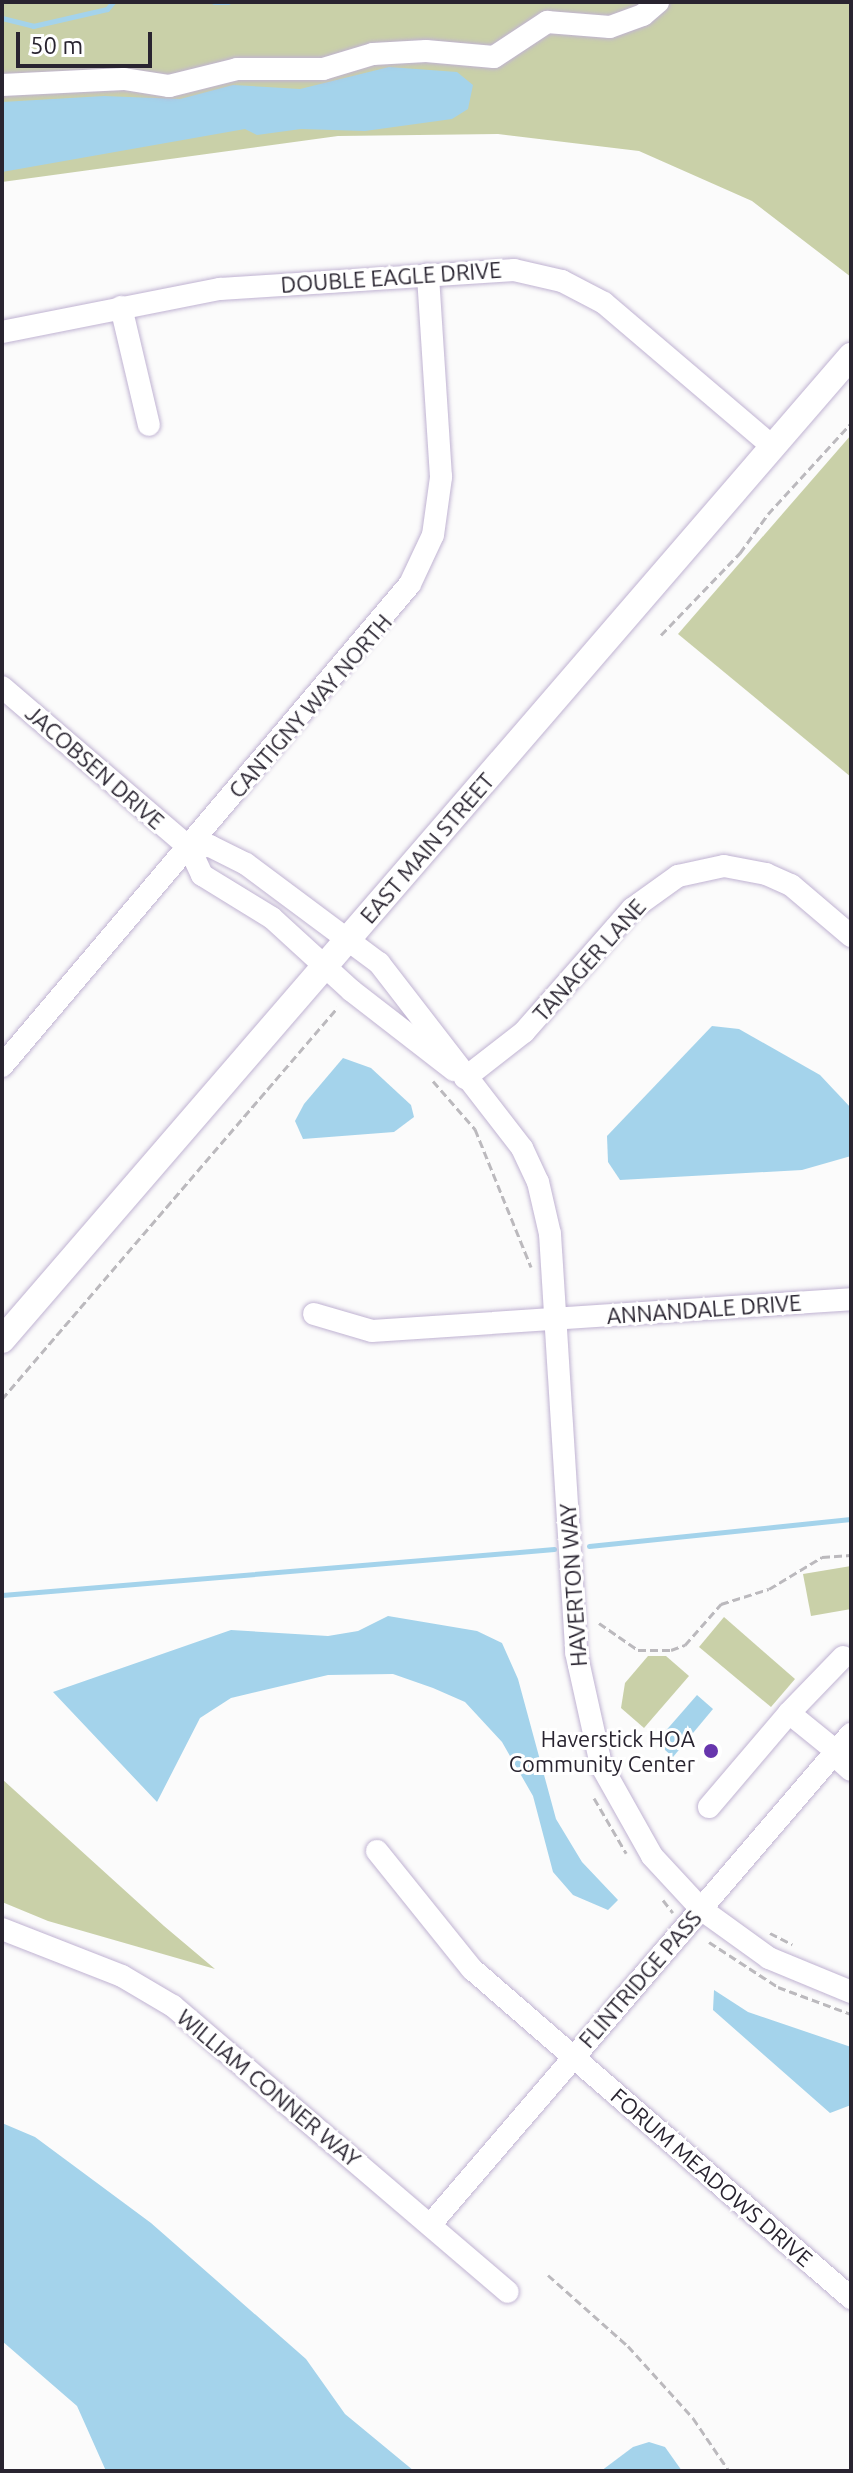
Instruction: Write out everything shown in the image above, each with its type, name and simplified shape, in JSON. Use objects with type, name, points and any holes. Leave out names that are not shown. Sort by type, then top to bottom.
[{"type":"main road","name":"EAST MAIN STREET","points":[[2,1340],[851,356]]},
{"type":"street","points":[[2,85],[124,79],[169,86],[237,69],[323,69],[373,54],[426,51],[494,57],[547,22],[610,27],[643,15],[658,2]]},
{"type":"street","name":"DOUBLE EAGLE DRIVE","points":[[2,332],[220,289],[486,268],[562,281],[604,303],[773,447]]},
{"type":"street","name":"CANTIGNY WAY NORTH","points":[[2,1066],[393,609],[427,548],[441,477],[428,274]]},
{"type":"street","points":[[121,307],[149,425]]},
{"type":"street","name":"JACOBSEN DRIVE","points":[[2,687],[189,847],[202,875],[272,918],[326,966]]},
{"type":"street","points":[[189,847],[224,851],[289,892],[349,938]]},
{"type":"street","name":"TANAGER LANE","points":[[465,1078],[545,1011],[654,889],[678,876],[724,866],[784,881],[851,936]]},
{"type":"street","name":"HAVERTON WAY","points":[[349,938],[379,963],[421,1012],[465,1078],[509,1127],[538,1182],[550,1234],[557,1319],[576,1652],[587,1718],[601,1765],[632,1828],[701,1909],[769,1958],[851,1992]]},
{"type":"street","name":"HAVERTON WAY","points":[[326,966],[465,1078]]},
{"type":"street","name":"ANNANDALE DRIVE","points":[[314,1314],[372,1331],[851,1299]]},
{"type":"street","points":[[709,1807],[789,1713],[843,1657]]},
{"type":"street","points":[[789,1713],[851,1770]]},
{"type":"street","name":"FLINTRIDGE PASS","points":[[430,2225],[851,1734]]},
{"type":"street","name":"FORUM MEADOWS DRIVE","points":[[377,1851],[461,1957],[851,2298]]},
{"type":"street","name":"WILLIAM CONNER WAY","points":[[2,1929],[122,1976],[173,2006],[508,2292]]},
{"type":"path","points":[[661,635],[740,553],[768,514],[851,423]]},
{"type":"path","points":[[2,1399],[340,1005],[347,1012]]},
{"type":"path","points":[[423,1072],[475,1129],[533,1274]]},
{"type":"path","points":[[599,1623],[638,1650],[671,1650],[685,1645],[721,1604],[769,1589],[822,1557],[851,1555]]},
{"type":"path","points":[[760,1925],[798,1947]]},
{"type":"path","points":[[548,2275],[638,2357],[693,2418],[729,2471]]},
{"type":"green space","points":[[2,2],[851,2],[851,277],[752,201],[639,151],[498,134],[338,136],[2,182]]},
{"type":"green space","points":[[851,435],[851,777],[678,634]]},
{"type":"green space","points":[[851,1566],[851,1609],[811,1616],[803,1574]]},
{"type":"green space","points":[[724,1617],[795,1679],[771,1707],[699,1647]]},
{"type":"green space","points":[[648,1656],[666,1656],[689,1676],[644,1728],[621,1708],[625,1683]]},
{"type":"green space","points":[[2,1779],[215,1969],[48,1921],[2,1902]]},
{"type":"water","points":[[389,67],[457,72],[473,85],[468,109],[452,119],[365,131],[301,129],[257,135],[245,129],[2,172],[2,102],[104,96],[180,99],[233,85],[300,89]]},
{"type":"water","points":[[712,1026],[739,1029],[820,1075],[851,1108],[851,1156],[802,1170],[620,1180],[608,1162],[607,1136]]},
{"type":"water","points":[[343,1058],[371,1068],[411,1105],[414,1117],[394,1132],[303,1139],[295,1121],[304,1104]]},
{"type":"water","points":[[388,1616],[477,1631],[502,1643],[518,1679],[556,1819],[582,1862],[618,1900],[608,1910],[573,1895],[553,1872],[533,1796],[502,1742],[465,1702],[433,1688],[393,1674],[328,1675],[231,1698],[200,1718],[157,1802],[53,1692],[231,1630],[328,1636],[358,1631]]},
{"type":"water","points":[[697,1695],[713,1709],[673,1757],[656,1742]]},
{"type":"water","points":[[714,1990],[748,2012],[851,2047],[851,2105],[830,2113],[713,2010]]},
{"type":"water","points":[[2,2123],[35,2137],[151,2223],[306,2359],[345,2414],[414,2471],[106,2471],[77,2406],[2,2341]]},
{"type":"water","points":[[649,2442],[665,2447],[682,2471],[601,2471],[633,2447]]},
{"type":"waterway","points":[[2,18],[33,26],[107,9],[113,2]]},
{"type":"waterway","points":[[214,2],[228,2]]},
{"type":"waterway","points":[[589,1546],[851,1519]]},
{"type":"waterway","points":[[2,1595],[554,1549]]},
{"type":"place","name":"Haverstick HOA Community Center","points":[[711,1751]]}]
